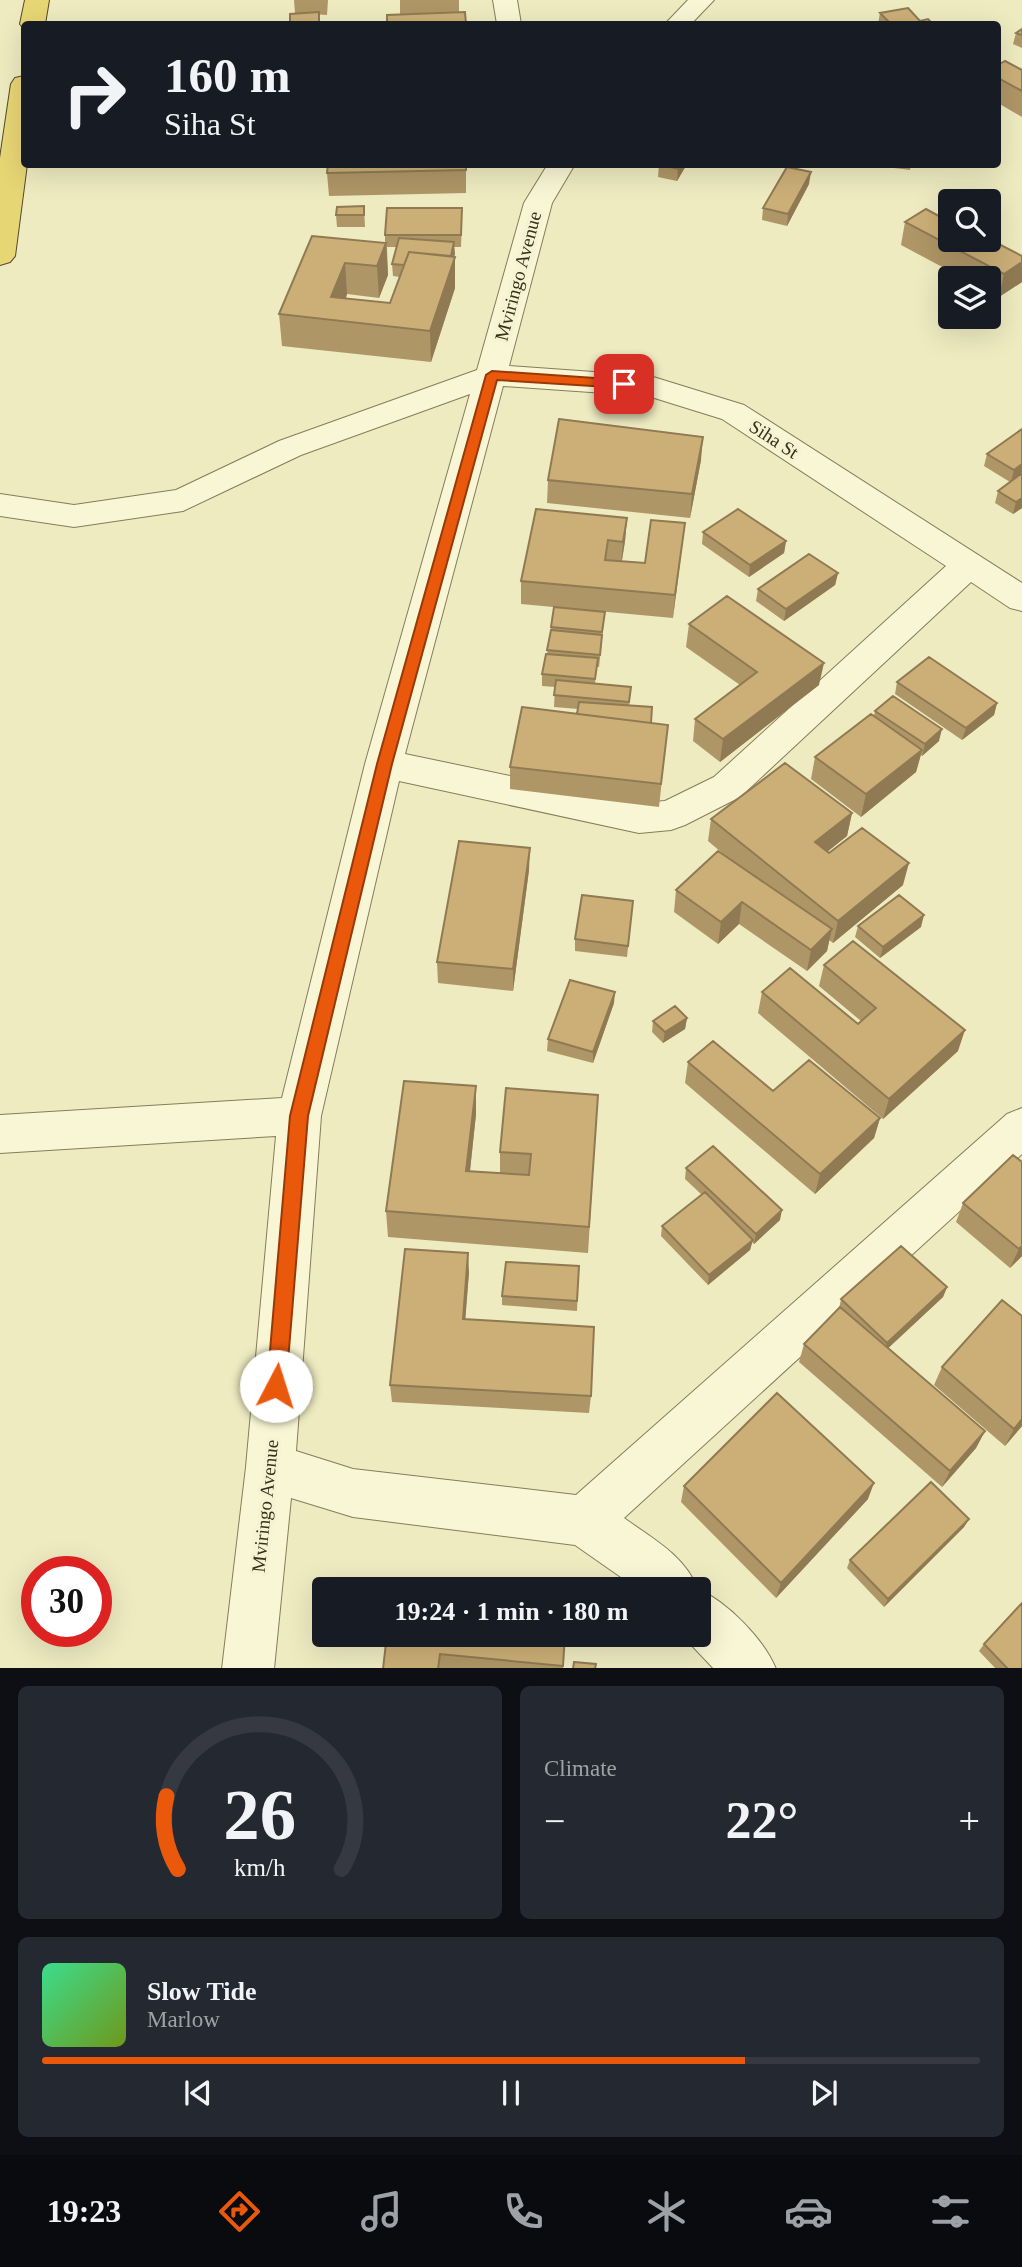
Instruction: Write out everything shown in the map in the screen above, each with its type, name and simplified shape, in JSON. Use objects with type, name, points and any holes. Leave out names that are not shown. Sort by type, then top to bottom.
[{"type":"highway","points":[[34,21],[37,0]]},
{"type":"highway","points":[[0,256],[21,106]]},
{"type":"street","points":[[505,0],[508,21]]},
{"type":"street","points":[[680,21],[702,0]]},
{"type":"street","points":[[532,168],[538,203]]},
{"type":"street","name":"Mviringo Avenue","points":[[248,1668],[270,1467],[299,1116],[384,764],[538,203],[560,168]]},
{"type":"street","points":[[0,505],[74,516],[183,500],[290,448],[492,375]]},
{"type":"street","name":"Siha St","points":[[492,375],[650,386],[733,412],[1022,599]]},
{"type":"street","points":[[384,764],[639,818],[671,815],[727,787],[969,564]]},
{"type":"street","points":[[0,1134],[299,1116]]},
{"type":"street","points":[[584,1521],[1022,1127]]},
{"type":"street","points":[[270,1467],[353,1493],[584,1521],[662,1577]]},
{"type":"street","points":[[711,1628],[750,1668]]},
{"type":"building","points":[[908,8],[920,21],[888,21],[880,13]]},
{"type":"building","points":[[319,12],[319,21],[290,21],[290,14]]},
{"type":"building","points":[[465,12],[466,21],[387,21],[387,15]]},
{"type":"building","points":[[1005,61],[1022,70],[1022,91],[1001,80],[1001,63]]},
{"type":"building","points":[[328,168],[466,168],[466,170],[327,173]]},
{"type":"building","points":[[786,168],[811,172],[788,214],[763,208]]},
{"type":"building","points":[[364,206],[364,215],[336,215],[337,207]]},
{"type":"building","points":[[387,208],[462,208],[461,235],[385,235]]},
{"type":"building","points":[[926,209],[938,216],[938,239],[905,222]]},
{"type":"building","points":[[312,236],[386,243],[377,266],[345,263],[331,297],[390,303],[409,252],[455,257],[430,331],[279,314]]},
{"type":"building","points":[[399,238],[454,242],[451,256],[409,252],[404,265],[392,264]]},
{"type":"building","points":[[1001,245],[1022,256],[1022,262],[1004,274],[1001,272],[1001,266],[989,266],[962,252],[1001,252]]},
{"type":"building","points":[[559,419],[703,437],[692,494],[548,480]]},
{"type":"building","points":[[1022,429],[1022,464],[1014,470],[987,454]]},
{"type":"building","points":[[1022,473],[1022,498],[1016,502],[998,491]]},
{"type":"building","points":[[536,509],[627,518],[623,542],[608,540],[605,560],[645,563],[651,520],[685,523],[675,595],[521,581]]},
{"type":"building","points":[[738,509],[786,541],[750,565],[703,532]]},
{"type":"building","points":[[809,554],[838,573],[786,609],[758,589]]},
{"type":"building","points":[[727,596],[824,663],[723,739],[695,719],[757,672],[689,624]]},
{"type":"building","points":[[554,607],[605,612],[602,632],[551,627]]},
{"type":"building","points":[[551,630],[602,635],[600,655],[547,650]]},
{"type":"building","points":[[546,654],[598,658],[595,679],[542,674]]},
{"type":"building","points":[[929,657],[997,703],[966,728],[897,682]]},
{"type":"building","points":[[556,680],[631,687],[629,702],[554,695]]},
{"type":"building","points":[[893,696],[942,729],[925,744],[875,711]]},
{"type":"building","points":[[579,702],[652,707],[651,723],[577,714]]},
{"type":"building","points":[[522,707],[668,725],[661,784],[510,767]]},
{"type":"building","points":[[871,714],[922,750],[866,794],[815,757]]},
{"type":"building","points":[[785,763],[852,813],[815,842],[829,853],[862,828],[909,863],[838,921],[711,819]]},
{"type":"building","points":[[459,841],[530,848],[513,969],[437,962]]},
{"type":"building","points":[[718,851],[832,929],[811,950],[742,902],[721,922],[676,890]]},
{"type":"building","points":[[582,895],[633,901],[628,946],[575,939]]},
{"type":"building","points":[[899,895],[924,915],[883,947],[858,926]]},
{"type":"building","points":[[853,941],[965,1030],[889,1099],[762,992],[790,968],[858,1024],[876,1008],[824,965]]},
{"type":"building","points":[[570,980],[615,992],[593,1052],[548,1039]]},
{"type":"building","points":[[675,1006],[687,1018],[665,1032],[653,1021]]},
{"type":"building","points":[[713,1041],[773,1091],[809,1060],[880,1118],[820,1174],[688,1062]]},
{"type":"building","points":[[404,1081],[476,1086],[466,1171],[529,1175],[531,1154],[500,1152],[506,1088],[598,1095],[589,1227],[386,1211]]},
{"type":"building","points":[[713,1146],[782,1210],[756,1234],[686,1168]]},
{"type":"building","points":[[1013,1155],[1022,1162],[1022,1246],[1019,1249],[963,1203]]},
{"type":"building","points":[[705,1192],[753,1240],[709,1275],[662,1226]]},
{"type":"building","points":[[901,1246],[947,1287],[887,1343],[841,1299]]},
{"type":"building","points":[[405,1249],[468,1253],[463,1319],[594,1327],[591,1396],[390,1385]]},
{"type":"building","points":[[506,1262],[579,1266],[577,1301],[502,1296]]},
{"type":"building","points":[[1002,1300],[1022,1316],[1022,1419],[1014,1429],[942,1367]]},
{"type":"building","points":[[840,1307],[985,1431],[950,1471],[804,1344]]},
{"type":"building","points":[[777,1393],[874,1483],[781,1583],[684,1486]]},
{"type":"building","points":[[931,1482],[969,1519],[888,1599],[850,1560]]},
{"type":"building","points":[[1022,1603],[1022,1668],[1007,1668],[984,1644]]},
{"type":"building","points":[[386,1647],[564,1647],[563,1666],[440,1654],[438,1668],[383,1668]]},
{"type":"building","points":[[574,1662],[596,1664],[595,1668],[573,1668]]},
{"type":"route","points":[[276,1386],[299,1116],[384,764],[492,375],[624,384]]}]
